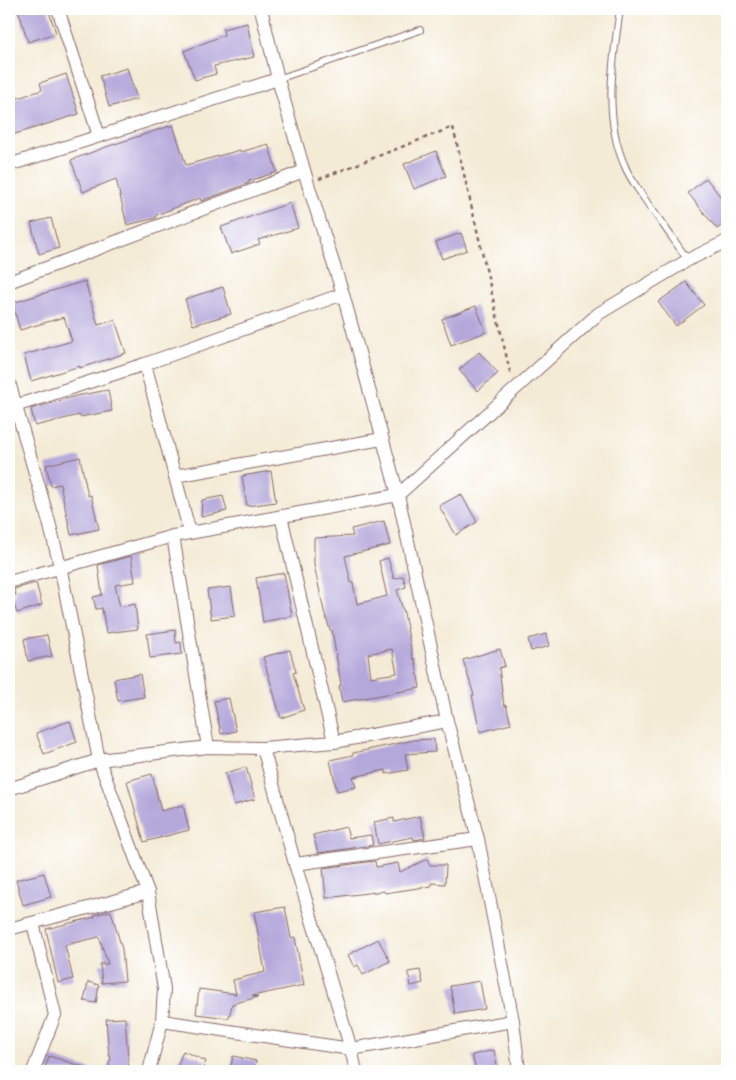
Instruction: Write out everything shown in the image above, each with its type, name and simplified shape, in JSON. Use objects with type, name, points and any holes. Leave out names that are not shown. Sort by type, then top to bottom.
[{"type":"street","points":[[58,9],[99,136]]},
{"type":"street","points":[[261,9],[304,171],[343,294],[398,495],[447,721],[478,839],[513,1021],[519,1071]]},
{"type":"street","points":[[9,165],[278,78]]},
{"type":"street","points":[[9,282],[304,171]]},
{"type":"street","points":[[9,582],[60,566],[173,536],[398,495],[598,314],[688,260],[727,241]]},
{"type":"street","points":[[15,406],[145,364],[343,294]]},
{"type":"street","points":[[145,364],[190,533]]},
{"type":"street","points":[[9,382],[60,566],[100,760],[148,892],[164,989],[162,1021],[149,1071]]},
{"type":"street","points":[[175,476],[382,439]]},
{"type":"street","points":[[281,516],[334,742]]},
{"type":"street","points":[[173,536],[208,746]]},
{"type":"street","points":[[9,789],[100,760],[208,746],[263,748],[334,742],[447,721]]},
{"type":"street","points":[[263,748],[356,1071]]},
{"type":"street","points":[[295,864],[478,839]]},
{"type":"street","points":[[9,929],[148,892]]},
{"type":"street","points":[[32,923],[55,1015],[33,1071]]},
{"type":"street","points":[[162,1021],[351,1049],[513,1021]]},
{"type":"lane","points":[[620,9],[612,77],[617,144],[631,180],[688,260]]},
{"type":"lane","points":[[278,78],[420,30]]},
{"type":"path","points":[[308,184],[453,127],[514,390]]},
{"type":"building","points":[[18,9],[48,9],[56,33],[28,42]]},
{"type":"building","points":[[247,23],[254,57],[214,66],[216,74],[195,80],[184,51],[224,35],[223,29]]},
{"type":"building","points":[[127,68],[137,99],[109,107],[100,76]]},
{"type":"building","points":[[66,74],[79,114],[9,136],[9,101],[42,90],[40,83]]},
{"type":"building","points":[[173,125],[186,165],[268,144],[277,172],[249,181],[249,183],[201,201],[200,198],[156,215],[156,218],[127,225],[116,179],[83,192],[71,160]]},
{"type":"building","points":[[436,151],[446,176],[414,189],[404,164]]},
{"type":"building","points":[[706,178],[727,205],[727,221],[717,229],[688,193]]},
{"type":"building","points":[[290,203],[298,228],[258,240],[260,244],[231,254],[221,227]]},
{"type":"building","points":[[51,218],[59,248],[39,254],[31,223]]},
{"type":"building","points":[[461,233],[467,250],[442,259],[436,242]]},
{"type":"building","points":[[85,281],[98,325],[115,320],[126,353],[31,381],[24,355],[72,341],[64,317],[20,330],[12,303]]},
{"type":"building","points":[[686,282],[704,305],[676,326],[658,302]]},
{"type":"building","points":[[223,287],[231,314],[193,325],[185,299]]},
{"type":"building","points":[[476,306],[486,332],[451,345],[442,319]]},
{"type":"building","points":[[479,352],[498,373],[478,391],[459,370]]},
{"type":"building","points":[[108,390],[112,411],[80,417],[79,415],[35,426],[31,409],[76,396]]},
{"type":"building","points":[[80,457],[88,496],[91,495],[99,529],[71,535],[60,484],[51,486],[46,465]]},
{"type":"building","points":[[271,471],[276,502],[247,506],[242,476]]},
{"type":"building","points":[[461,494],[477,522],[456,535],[439,506]]},
{"type":"building","points":[[223,496],[227,511],[201,517],[202,500]]},
{"type":"building","points":[[384,521],[390,545],[345,556],[357,604],[387,596],[379,561],[388,558],[394,579],[403,576],[406,587],[397,590],[404,613],[413,659],[415,659],[420,688],[342,702],[332,630],[330,630],[324,611],[314,565],[314,538],[353,536],[351,529]],"holes":[[[392,649],[397,673],[371,677],[368,654]]]},
{"type":"building","points":[[131,556],[135,582],[115,585],[120,607],[135,604],[138,629],[106,633],[102,608],[96,609],[93,597],[102,595],[98,565]]},
{"type":"building","points":[[284,573],[292,616],[263,622],[256,578]]},
{"type":"building","points":[[36,583],[42,605],[17,613],[11,596],[16,595],[14,589]]},
{"type":"building","points":[[231,587],[235,616],[211,619],[207,590]]},
{"type":"building","points":[[175,630],[176,643],[181,642],[182,654],[150,658],[147,634]]},
{"type":"building","points":[[546,634],[549,646],[531,651],[528,639]]},
{"type":"building","points":[[47,635],[52,656],[28,661],[24,639]]},
{"type":"building","points":[[500,649],[505,666],[499,668],[504,706],[506,705],[511,724],[480,732],[472,695],[474,695],[463,660]]},
{"type":"building","points":[[290,650],[296,672],[293,673],[304,710],[281,718],[263,657]]},
{"type":"building","points":[[140,674],[144,697],[118,701],[114,679]]},
{"type":"building","points":[[229,698],[236,731],[221,734],[214,701]]},
{"type":"building","points":[[70,721],[77,742],[44,754],[36,733]]},
{"type":"building","points":[[434,739],[435,752],[405,754],[408,770],[386,774],[386,770],[353,777],[356,787],[337,791],[330,760],[414,740]]},
{"type":"building","points":[[246,767],[255,799],[234,805],[225,773]]},
{"type":"building","points":[[152,774],[161,811],[183,805],[189,830],[144,842],[127,781]]},
{"type":"building","points":[[420,816],[425,838],[414,840],[413,837],[378,844],[374,822],[394,818],[394,822]]},
{"type":"building","points":[[346,827],[349,838],[371,835],[373,845],[318,853],[313,835]]},
{"type":"building","points":[[427,859],[430,865],[446,865],[445,884],[431,883],[431,886],[385,893],[384,891],[326,898],[323,868],[375,861],[376,867],[398,863],[400,872]]},
{"type":"building","points":[[44,873],[51,897],[23,905],[16,880]]},
{"type":"building","points":[[285,907],[291,938],[295,937],[304,985],[252,996],[258,997],[232,1004],[229,1018],[196,1014],[199,989],[236,994],[233,980],[265,972],[254,912]]},
{"type":"building","points":[[111,911],[122,949],[125,981],[102,983],[100,964],[108,964],[99,937],[65,945],[73,979],[58,983],[46,929],[95,917],[94,915]]},
{"type":"building","points":[[378,939],[390,961],[363,975],[358,965],[354,967],[348,955]]},
{"type":"building","points":[[420,970],[423,983],[411,986],[408,972]]},
{"type":"building","points":[[480,981],[485,1009],[455,1014],[450,986]]},
{"type":"building","points":[[88,982],[99,985],[96,1003],[84,1001]]},
{"type":"building","points":[[125,1018],[129,1071],[107,1071],[111,1057],[109,1056],[106,1019]]},
{"type":"building","points":[[494,1050],[498,1071],[476,1071],[472,1055]]},
{"type":"building","points":[[183,1051],[206,1061],[202,1071],[175,1071]]},
{"type":"building","points":[[49,1056],[90,1069],[89,1071],[44,1071]]},
{"type":"building","points":[[233,1056],[256,1061],[254,1071],[230,1071]]}]
